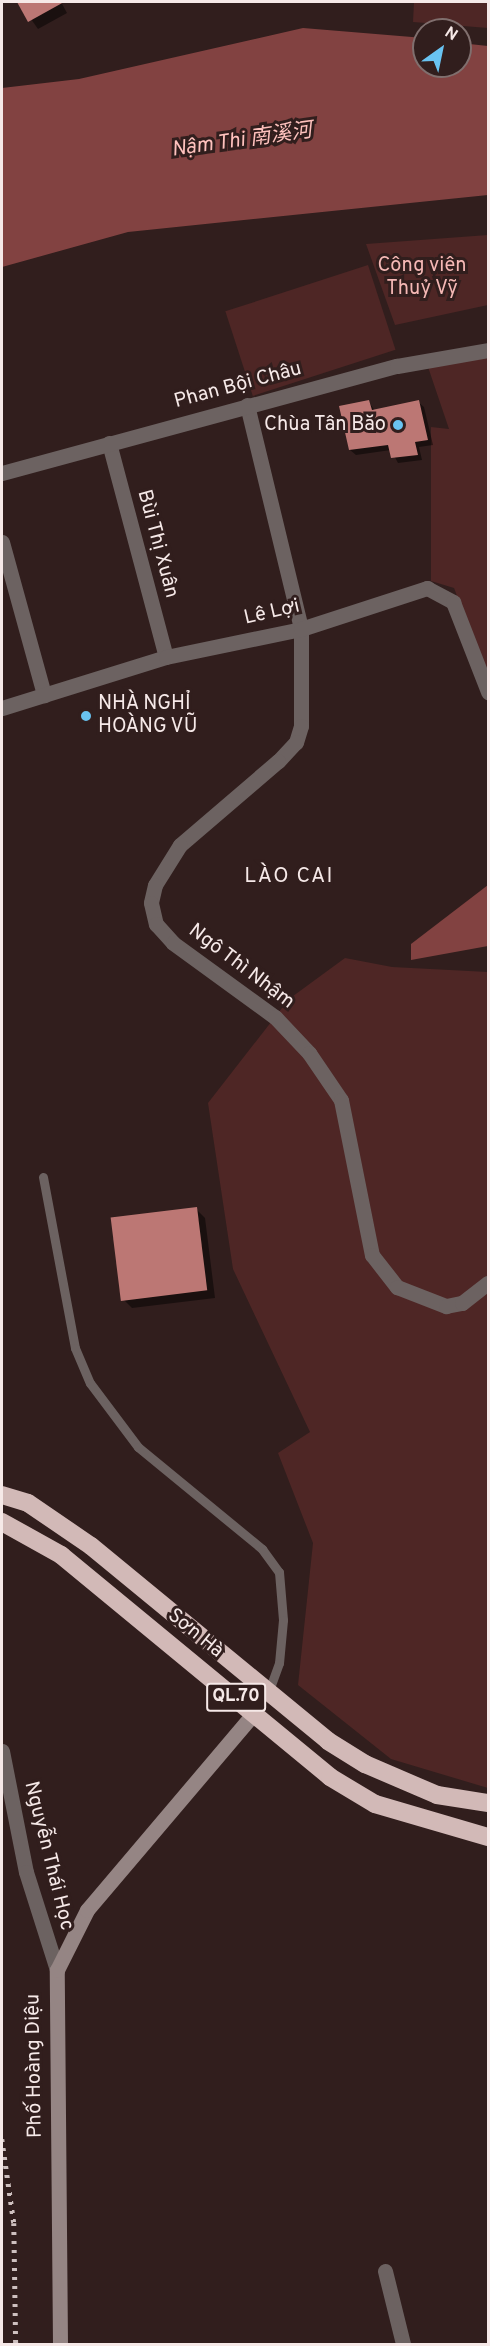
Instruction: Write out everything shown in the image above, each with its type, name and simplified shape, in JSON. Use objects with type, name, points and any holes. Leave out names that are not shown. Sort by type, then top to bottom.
[{"type":"highway","name":"Sơn Hà","points":[[2,1495],[28,1503],[91,1546],[269,1690],[365,1764],[437,1795],[489,1803]]},
{"type":"highway","name":"Sơn Hà","points":[[2,1522],[62,1555],[255,1712],[330,1777],[375,1804],[489,1837]]},
{"type":"highway","points":[[255,1712],[269,1690]]},
{"type":"street","name":"Phan Bội Châu","points":[[2,473],[398,366],[489,350]]},
{"type":"street","name":"Ngô Thì Nhậm","points":[[247,405],[301,629],[302,714],[296,742],[180,844],[155,885],[151,903],[156,924],[172,943],[275,1017],[309,1053],[341,1100],[372,1255],[397,1287],[446,1306],[462,1303],[489,1283]]},
{"type":"street","name":"Bùi Thị Xuân","points":[[109,443],[165,657]]},
{"type":"street","points":[[2,543],[44,695]]},
{"type":"street","name":"Lê Lợi","points":[[2,708],[165,657],[301,629],[413,588],[442,592],[453,602],[489,692]]},
{"type":"street","name":"Phố Hoàng Diệu","points":[[60,2344],[57,1970],[87,1910],[255,1712]]},
{"type":"street","name":"Nguyễn Thái Học","points":[[2,1751],[26,1872],[57,1970]]},
{"type":"street","points":[[385,2271],[403,2344]]},
{"type":"lane","points":[[43,1177],[75,1348],[90,1383],[138,1447],[262,1549],[279,1572],[284,1620],[279,1663],[269,1690]]},
{"type":"green space","points":[[414,2],[488,2],[488,28],[472,27],[472,18],[413,18]]},
{"type":"green space","name":"Công viên Thuỷ Vỹ","points":[[488,235],[488,305],[395,325],[366,244]]},
{"type":"green space","points":[[368,265],[396,350],[253,396],[225,311]]},
{"type":"green space","points":[[488,348],[488,676],[454,588],[431,581],[431,427],[449,429],[427,364]]},
{"type":"green space","points":[[345,958],[392,967],[488,972],[488,1788],[391,1759],[298,1685],[313,1543],[278,1453],[310,1432],[233,1269],[208,1103],[289,999]]},
{"type":"water","name":"Nậm Thi 南溪河","points":[[303,28],[412,37],[412,78],[472,78],[472,44],[488,46],[488,195],[128,232],[2,267],[2,88],[79,79]]},
{"type":"water","points":[[488,885],[488,946],[411,960],[411,944]]},
{"type":"building","points":[[17,2],[64,2],[28,22]]},
{"type":"building","points":[[369,400],[372,410],[419,400],[428,440],[415,442],[418,455],[391,458],[388,445],[349,450],[339,406]]},
{"type":"building","points":[[197,1207],[207,1290],[121,1301],[111,1218]]},
{"type":"railway","points":[[2,2139],[14,2223],[16,2344]]},
{"type":"place","name":"Chùa Tân Băo","points":[[398,425]]},
{"type":"place","name":"NHÀ NGHỈ HOÀNG VŨ","points":[[86,716]]},
{"type":"district","name":"LÀO CAI","points":[[289,877]]}]
